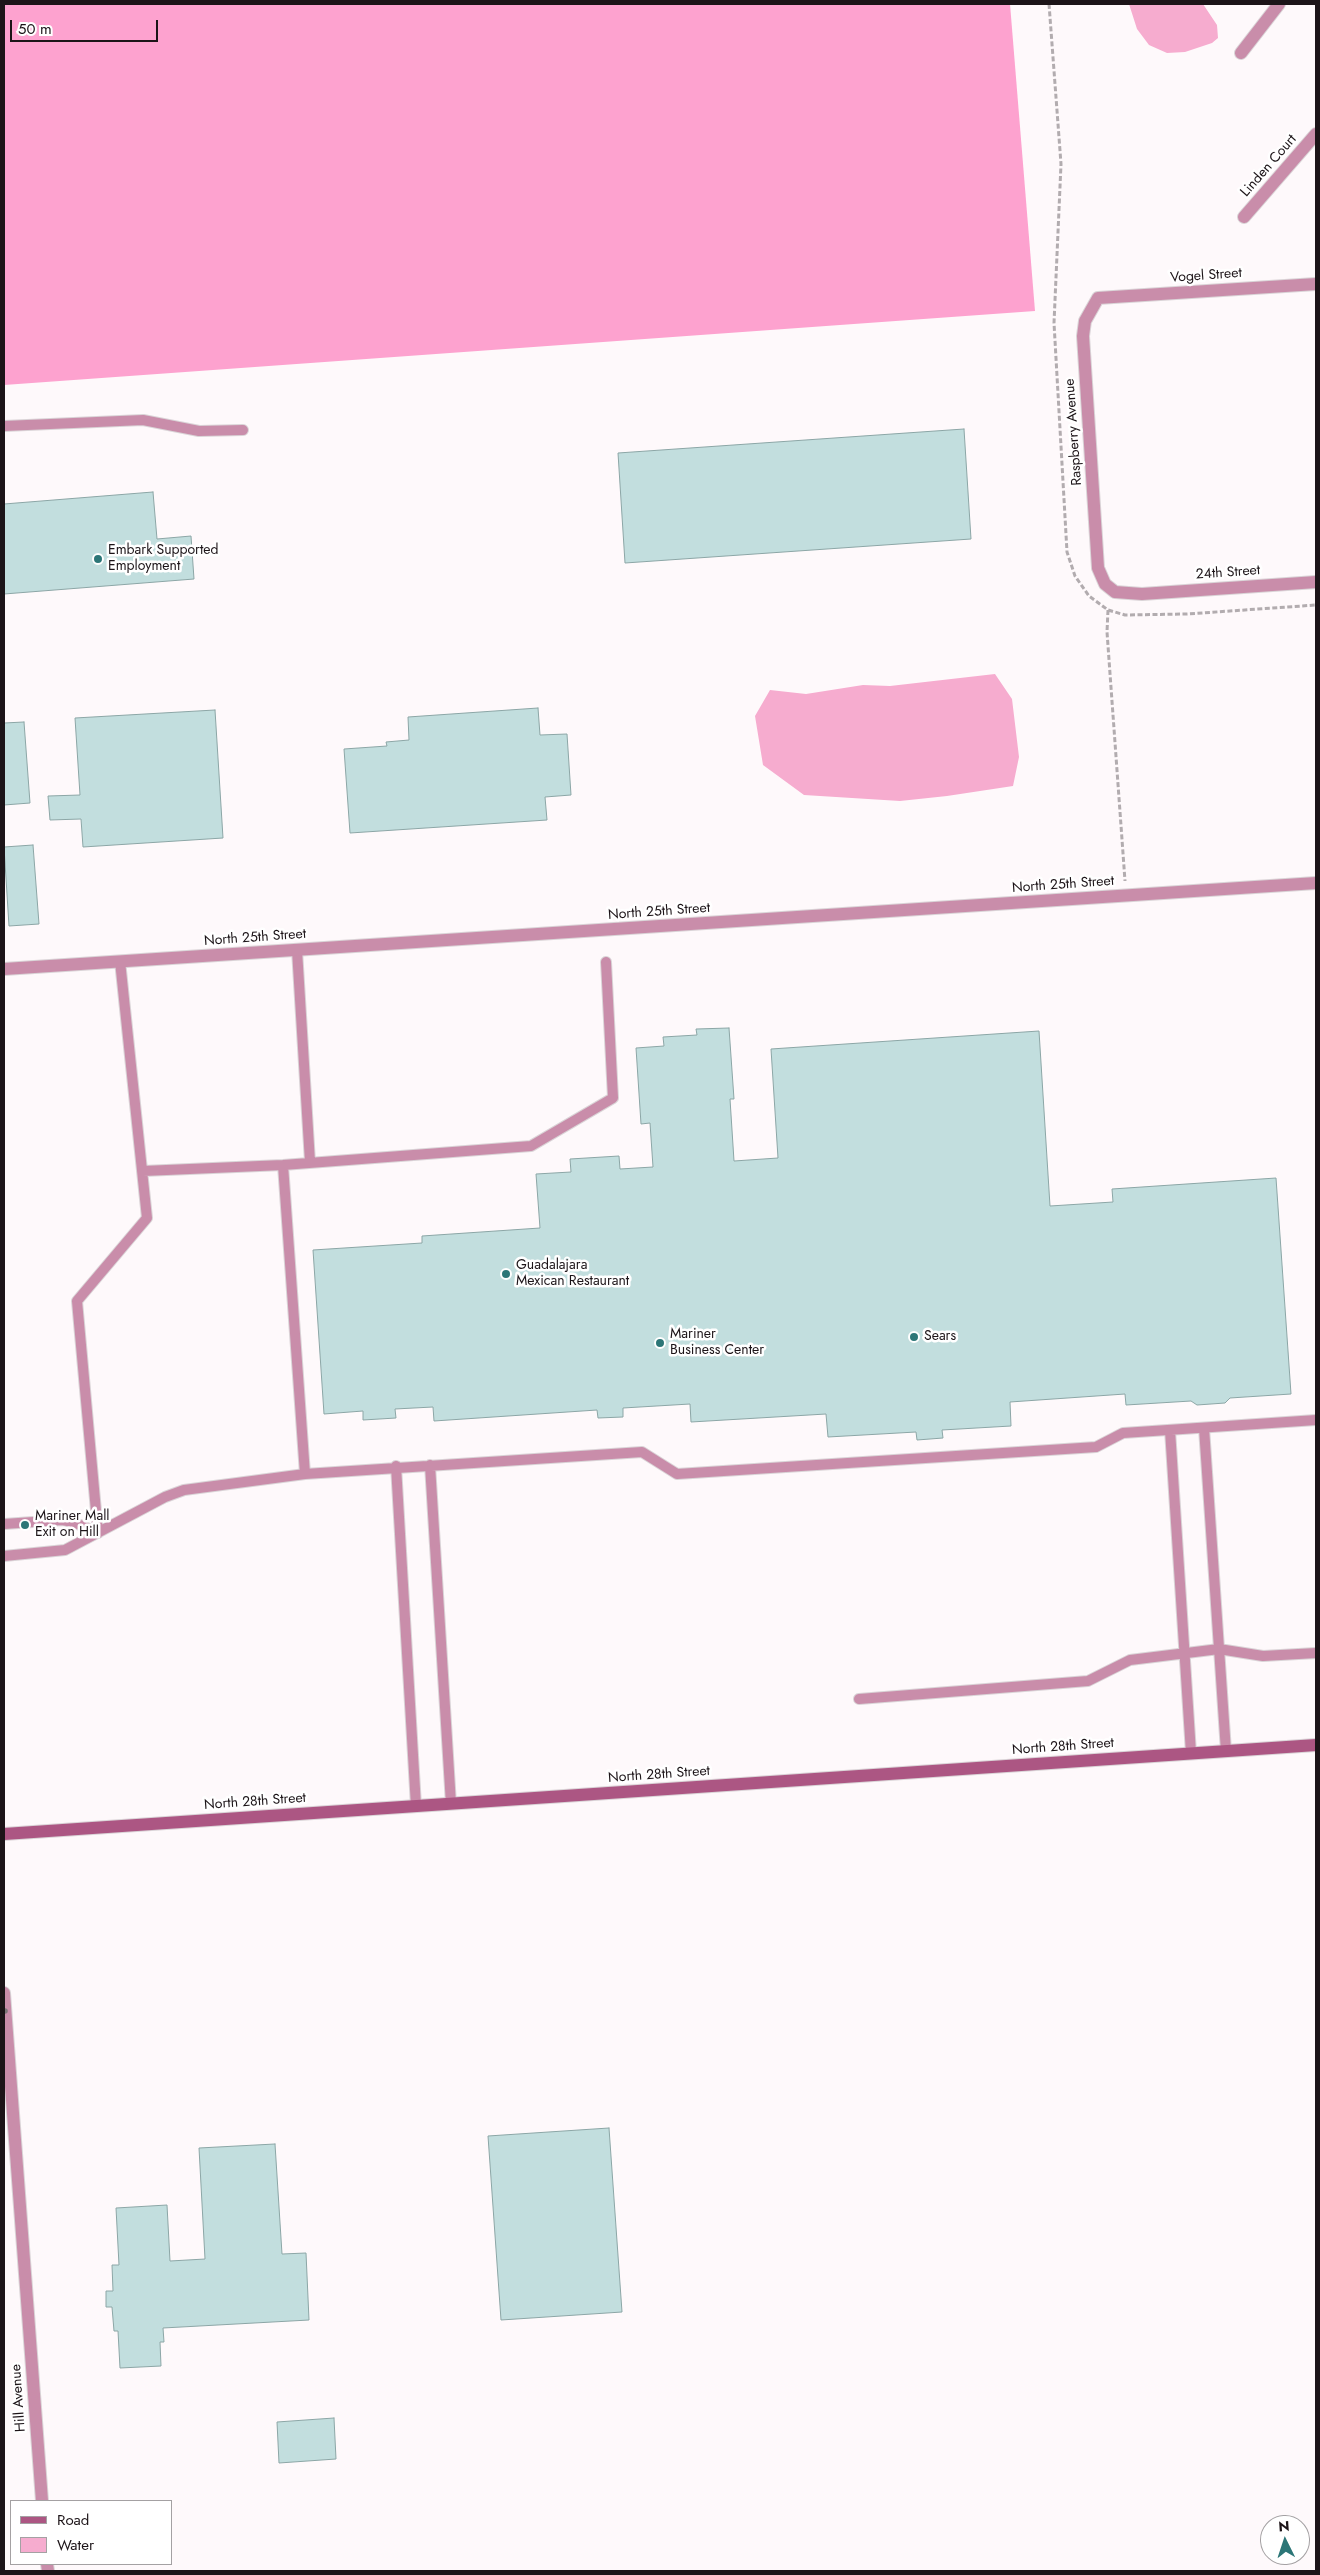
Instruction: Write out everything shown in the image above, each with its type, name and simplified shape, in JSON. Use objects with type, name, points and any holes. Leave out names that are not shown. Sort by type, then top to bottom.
[{"type":"main road","name":"North 28th Street","points":[[4,1834],[1316,1745]]},
{"type":"street","points":[[1241,53],[1279,4]]},
{"type":"street","name":"Linden Court","points":[[1244,217],[1316,134]]},
{"type":"street","name":"Vogel Street","points":[[1098,298],[1316,284]]},
{"type":"street","name":"Raspberry Avenue","points":[[1098,298],[1084,321],[1083,336],[1098,568]]},
{"type":"street","name":"24th Street","points":[[1098,568],[1101,578],[1110,589],[1123,593],[1142,594],[1316,582]]},
{"type":"street","name":"North 25th Street","points":[[4,969],[1316,883]]},
{"type":"street","name":"Hill Avenue","points":[[4,1994],[42,2500]]},
{"type":"lane","points":[[4,426],[143,420],[199,431],[243,430]]},
{"type":"lane","points":[[297,950],[310,1162]]},
{"type":"lane","points":[[98,1533],[77,1301],[147,1218],[120,961]]},
{"type":"lane","points":[[143,1171],[283,1165],[531,1146],[613,1098],[606,962]]},
{"type":"lane","points":[[283,1165],[305,1474]]},
{"type":"lane","points":[[4,1556],[66,1550],[165,1497],[184,1490],[305,1474],[396,1466],[642,1452],[677,1474],[1096,1447],[1123,1433],[1316,1420]]},
{"type":"lane","points":[[1204,1428],[1226,1750]]},
{"type":"lane","points":[[1170,1430],[1191,1753]]},
{"type":"lane","points":[[430,1465],[451,1804]]},
{"type":"lane","points":[[396,1466],[416,1806]]},
{"type":"lane","points":[[4,1524],[62,1520],[73,1522],[98,1533]]},
{"type":"lane","points":[[860,1699],[1088,1681],[1130,1660],[1219,1649],[1263,1656],[1316,1653]]},
{"type":"path","points":[[1108,610],[1107,632],[1126,896]]},
{"type":"shaded area","points":[[4,4],[1010,4],[1035,311],[4,385]]},
{"type":"water","points":[[1129,4],[1203,4],[1217,25],[1218,38],[1212,43],[1185,52],[1167,53],[1149,45],[1137,29]]},
{"type":"water","points":[[995,674],[1012,699],[1019,757],[1013,786],[900,801],[804,795],[763,765],[755,716],[770,690],[806,694],[863,685],[890,686]]},
{"type":"building","points":[[964,429],[971,539],[625,563],[618,453]]},
{"type":"building","name":"Embark Supported Employment","points":[[153,492],[157,539],[191,536],[194,579],[4,594],[4,504]]},
{"type":"building","points":[[538,708],[540,735],[567,734],[571,795],[545,797],[547,820],[350,833],[344,749],[387,746],[386,742],[409,740],[408,717]]},
{"type":"building","points":[[215,710],[223,838],[83,847],[81,819],[50,820],[48,796],[80,795],[75,718]]},
{"type":"building","points":[[24,722],[30,803],[4,805],[4,723]]},
{"type":"building","points":[[33,845],[39,924],[9,926],[4,847]]},
{"type":"building","points":[[729,1028],[734,1099],[730,1099],[734,1161],[778,1158],[771,1049],[1039,1031],[1050,1206],[1113,1202],[1112,1189],[1276,1178],[1291,1394],[1230,1398],[1225,1403],[1197,1405],[1191,1401],[1126,1405],[1125,1394],[1010,1402],[1011,1426],[942,1430],[943,1438],[917,1440],[916,1432],[828,1437],[826,1414],[691,1422],[690,1404],[623,1408],[623,1417],[598,1418],[597,1410],[434,1421],[433,1407],[395,1409],[396,1418],[363,1420],[363,1411],[324,1414],[313,1250],[422,1243],[422,1236],[540,1228],[536,1174],[571,1172],[570,1159],[619,1156],[620,1169],[653,1167],[650,1123],[641,1124],[636,1048],[664,1046],[663,1037],[697,1035],[696,1029]]},
{"type":"building","points":[[609,2128],[622,2312],[501,2320],[488,2136]]},
{"type":"building","points":[[275,2144],[282,2254],[306,2253],[309,2320],[163,2328],[164,2342],[160,2342],[161,2366],[120,2368],[118,2331],[114,2331],[112,2307],[106,2307],[106,2291],[113,2291],[112,2265],[119,2265],[116,2208],[167,2205],[170,2261],[205,2259],[199,2148]]},
{"type":"building","points":[[334,2418],[336,2459],[279,2463],[277,2422]]},
{"type":"place","name":"Embark Supported Employment","points":[[98,559]]},
{"type":"place","name":"Guadalajara Mexican Restaurant","points":[[506,1274]]},
{"type":"place","name":"Sears","points":[[914,1337]]},
{"type":"place","name":"Mariner Business Center","points":[[660,1343]]},
{"type":"place","name":"Mariner Mall Exit on Hill","points":[[25,1525]]}]
